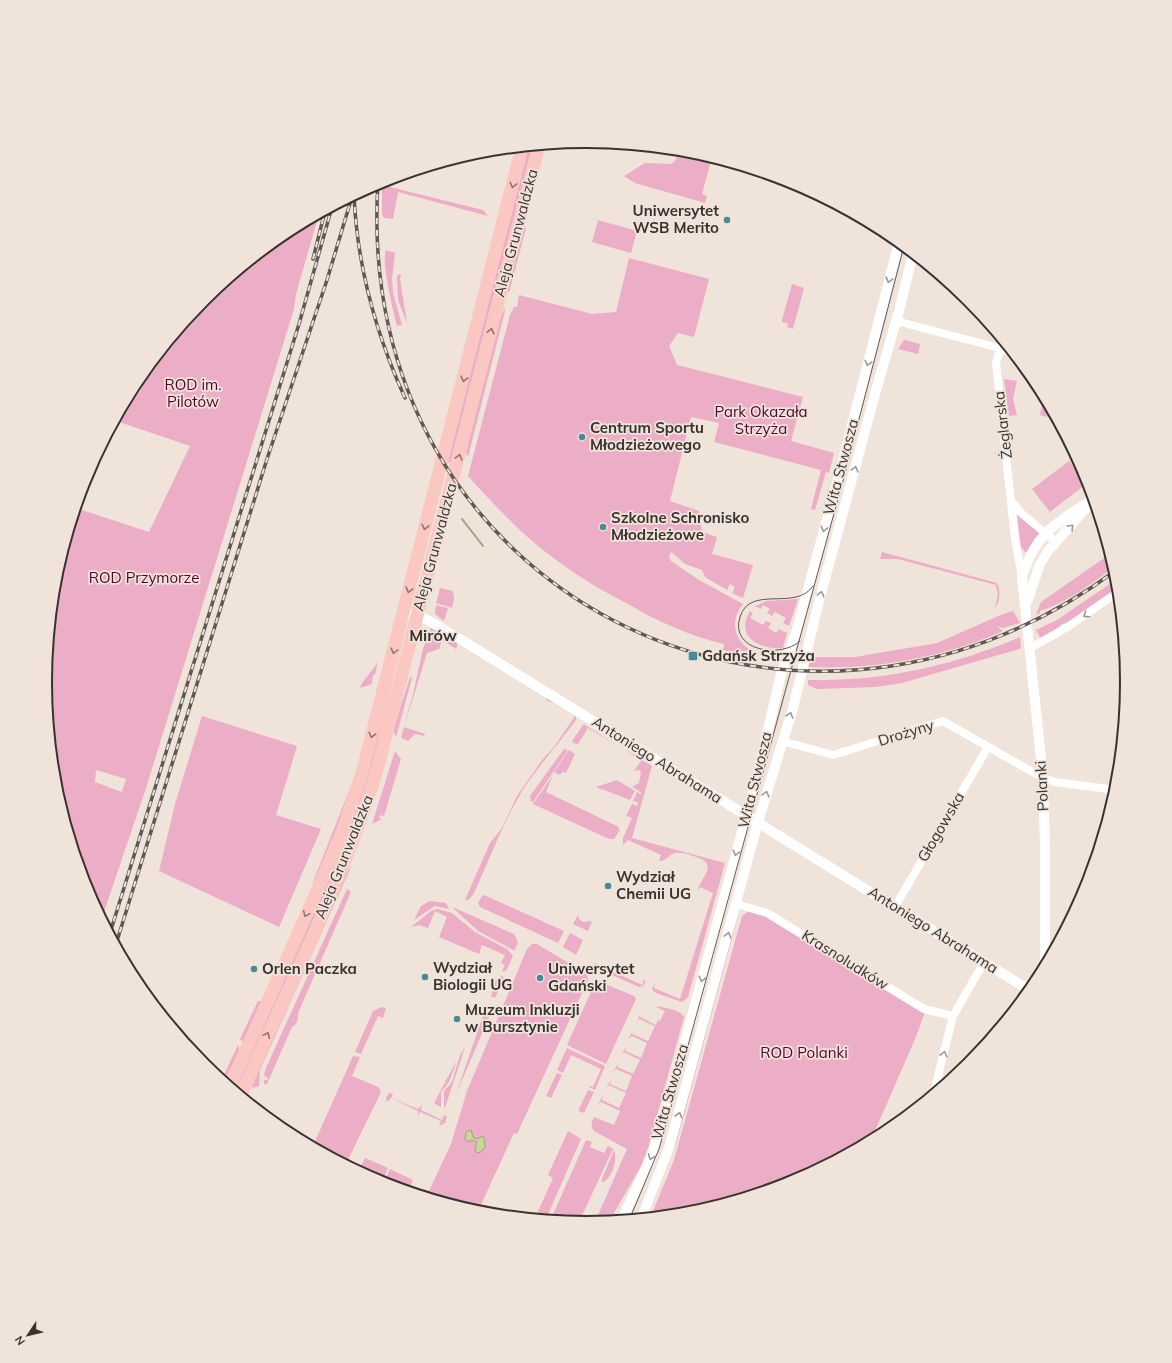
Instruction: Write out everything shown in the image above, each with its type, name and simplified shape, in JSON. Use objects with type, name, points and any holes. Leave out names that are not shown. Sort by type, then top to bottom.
[{"type":"main road","name":"Aleja Grunwaldzka","points":[[243,1090],[331,894],[363,815],[377,770],[538,150]]},
{"type":"main road","name":"Aleja Grunwaldzka","points":[[232,1081],[350,812],[362,773],[404,613],[521,152]]},
{"type":"main road","points":[[415,568],[429,572]]},
{"type":"street","name":"Wita Stwosza","points":[[625,1214],[651,1158],[657,1140],[746,816],[782,674],[796,634],[897,248]]},
{"type":"street","name":"Wita Stwosza","points":[[644,1212],[669,1148],[758,822],[798,691],[818,605],[896,321],[912,259]]},
{"type":"street","points":[[896,321],[1001,345]]},
{"type":"street","name":"Żeglarska","points":[[1003,348],[997,358],[996,364],[1022,577]]},
{"type":"street","points":[[861,390],[875,394]]},
{"type":"street","points":[[1013,503],[1021,513],[1056,542]]},
{"type":"street","points":[[1022,577],[1028,558],[1046,533],[1089,503]]},
{"type":"street","points":[[1025,608],[1040,564],[1056,542],[1078,520],[1090,504]]},
{"type":"street","points":[[1018,553],[1040,564]]},
{"type":"street","name":"Polanki","points":[[1022,577],[1043,778],[1045,846],[1045,954]]},
{"type":"street","points":[[1029,650],[1069,626],[1113,596]]},
{"type":"street","name":"Antoniego Abrahama","points":[[404,613],[417,616],[430,622],[465,642],[1024,987]]},
{"type":"street","name":"Drożyny","points":[[782,741],[833,755],[943,721],[1043,778],[1054,782],[1109,789]]},
{"type":"street","name":"Głogowska","points":[[895,907],[988,747]]},
{"type":"street","name":"Krasnoludków","points":[[736,904],[767,913],[924,1009],[953,1016]]},
{"type":"street","points":[[936,1085],[953,1016],[984,962]]},
{"type":"green space","points":[[528,151],[532,151],[451,465],[448,461]]},
{"type":"green space","points":[[678,156],[710,163],[702,194],[707,196],[705,203],[635,183],[624,176],[645,163],[670,164],[674,162]]},
{"type":"green space","points":[[387,186],[483,210],[488,216],[398,192],[393,219],[384,218],[382,214],[382,188]]},
{"type":"green space","points":[[317,220],[296,294],[294,309],[147,785],[104,912],[80,853],[62,786],[53,716],[53,647],[62,577],[80,509],[149,532],[190,446],[120,422],[145,380],[162,356],[208,304],[261,258],[289,237]],"holes":[[[96,770],[126,779],[122,792],[95,782]]]},
{"type":"green space","points":[[598,220],[637,231],[631,253],[592,242]]},
{"type":"green space","points":[[524,228],[526,228],[509,293],[507,288]]},
{"type":"green space","points":[[386,250],[395,253],[392,279],[393,293],[402,325],[397,326],[386,275]]},
{"type":"green space","name":"Centrum Sportu Młodzieżowego","points":[[629,258],[709,279],[694,337],[678,333],[669,346],[677,365],[803,397],[791,441],[834,453],[829,473],[826,472],[815,510],[811,509],[821,470],[714,442],[719,423],[691,417],[670,501],[699,511],[702,532],[717,537],[712,554],[753,565],[743,598],[732,593],[735,587],[730,584],[727,590],[705,577],[702,570],[685,564],[670,551],[671,553],[669,556],[671,561],[699,580],[743,604],[738,611],[736,618],[736,632],[743,644],[757,653],[738,650],[737,653],[723,650],[724,644],[698,637],[661,622],[592,584],[567,568],[534,543],[500,511],[468,476],[510,315],[514,307],[517,307],[519,295],[592,314],[616,312]]},
{"type":"green space","points":[[399,274],[401,275],[400,279],[407,323],[398,300],[397,276]]},
{"type":"green space","points":[[792,284],[804,288],[793,329],[787,327],[788,323],[782,322]]},
{"type":"green space","points":[[505,308],[468,457],[466,452],[499,320]]},
{"type":"green space","points":[[904,340],[920,344],[918,354],[898,349]]},
{"type":"green space","points":[[1004,379],[1017,381],[1013,399],[1017,415],[1009,416]]},
{"type":"green space","points":[[1042,405],[1049,417],[1040,415]]},
{"type":"green space","points":[[1069,461],[1076,471],[1083,487],[1050,512],[1032,489]]},
{"type":"green space","points":[[1017,514],[1040,533],[1026,553],[1021,547]]},
{"type":"green space","points":[[882,552],[997,583],[999,599],[997,605],[995,608],[998,595],[996,585],[898,559],[880,559]]},
{"type":"green space","points":[[1105,557],[1109,571],[1078,592],[1050,608],[1040,611],[1040,613],[1036,615],[1041,602]]},
{"type":"green space","points":[[1111,583],[1112,594],[1073,620],[1060,625],[1062,629],[1042,641],[1036,630],[1057,620]]},
{"type":"green space","points":[[440,588],[453,591],[454,599],[452,608],[436,603]]},
{"type":"green space","points":[[798,599],[789,626],[783,623],[786,618],[775,612],[772,616],[767,613],[770,609],[763,605],[761,609],[755,606],[767,601]]},
{"type":"green space","points":[[436,605],[448,608],[444,621],[435,614]]},
{"type":"green space","points":[[750,611],[753,613],[750,618],[763,625],[766,621],[771,623],[768,628],[776,633],[779,629],[787,633],[783,648],[766,647],[752,640],[745,628],[746,620]]},
{"type":"green space","points":[[1013,611],[1020,623],[1003,628],[996,626],[1003,631],[932,655],[882,664],[808,667],[811,657],[855,657],[937,643]]},
{"type":"green space","points":[[431,628],[439,632],[437,641],[445,635],[458,642],[455,655],[456,649],[442,640],[439,649],[427,653],[404,727],[423,649]]},
{"type":"green space","points":[[404,634],[373,766],[350,838],[239,1087],[236,1085],[294,952]]},
{"type":"green space","points":[[1020,637],[1021,648],[1016,650],[902,683],[876,687],[817,689],[808,685],[808,680],[863,678],[917,670],[969,656]]},
{"type":"green space","points":[[378,661],[375,675],[373,675],[372,684],[360,688],[363,681]]},
{"type":"green space","points":[[410,677],[412,678],[396,737],[393,730]]},
{"type":"green space","points":[[547,698],[576,716],[576,720],[526,785],[504,825],[473,895],[468,900],[465,900],[490,843],[502,828],[517,796],[575,716],[556,704],[546,700]]},
{"type":"green space","points":[[202,716],[297,746],[276,815],[321,829],[279,927],[159,871],[175,804]]},
{"type":"green space","points":[[583,725],[620,747],[588,728],[578,744],[573,743],[572,741]]},
{"type":"green space","points":[[404,727],[425,734],[424,736],[415,734],[408,741],[401,738]]},
{"type":"green space","points":[[564,749],[568,750],[533,802],[531,801],[530,796]]},
{"type":"green space","points":[[624,749],[652,766],[632,838],[725,863],[688,997],[682,1002],[656,993],[652,989],[655,983],[654,988],[680,999],[713,893],[700,887],[697,891],[705,876],[708,866],[706,862],[701,859],[680,853],[675,853],[664,860],[659,861],[661,855],[628,840],[623,845],[623,838],[632,818],[626,816],[632,804],[637,806],[638,802],[633,801],[637,792],[640,794],[642,793],[632,787],[639,783],[641,772],[639,770],[634,771],[641,761]]},
{"type":"green space","points":[[569,750],[575,754],[566,773],[562,772],[560,775],[554,772]]},
{"type":"green space","points":[[395,751],[401,759],[384,816],[380,815],[379,818],[382,819],[372,824]]},
{"type":"green space","points":[[553,775],[546,792],[619,827],[618,829],[620,830],[614,839],[609,839],[533,804]]},
{"type":"green space","points":[[355,776],[343,814],[313,882]]},
{"type":"green space","points":[[617,780],[635,791],[630,800],[596,787]]},
{"type":"green space","points":[[352,865],[260,1070],[259,1086],[252,1088],[256,1073],[344,877]]},
{"type":"green space","points":[[347,889],[351,892],[298,1013],[297,1023],[292,1027],[267,1084],[264,1084],[264,1080],[268,1080],[267,1077],[264,1076],[266,1068]]},
{"type":"green space","points":[[484,895],[564,931],[558,943],[480,907],[478,903]]},
{"type":"green space","points":[[430,901],[446,903],[449,909],[435,906],[414,920],[421,906]]},
{"type":"green space","points":[[452,907],[514,934],[518,942],[515,950],[478,931]]},
{"type":"green space","points":[[437,909],[452,913],[475,932],[507,949],[513,956],[506,971],[502,971],[505,965],[501,963],[505,955],[482,945],[479,954],[439,937],[447,917],[435,911],[428,928],[419,925],[411,927],[431,911]]},
{"type":"green space","points":[[740,909],[676,1144],[650,1212],[648,1212]]},
{"type":"green space","name":"ROD Polanki","points":[[749,911],[768,916],[925,1012],[916,1037],[875,1131],[822,1160],[790,1175],[758,1187],[690,1205],[653,1211],[674,1160],[742,916]]},
{"type":"green space","points":[[578,915],[579,919],[583,922],[592,921],[588,931],[573,924]]},
{"type":"green space","points":[[570,933],[583,940],[576,955],[563,947]]},
{"type":"green space","points":[[532,944],[537,944],[587,974],[588,980],[517,1134],[514,1133],[481,1205],[424,1190],[429,1191],[451,1144],[467,1091],[527,949]]},
{"type":"green space","points":[[595,963],[642,985],[644,980],[646,981],[643,986],[639,987],[594,967]]},
{"type":"green space","points":[[501,975],[504,978],[495,998],[491,996],[496,980],[498,981]]},
{"type":"green space","points":[[598,981],[634,996],[636,999],[606,1064],[567,1045],[594,985]]},
{"type":"green space","points":[[258,1001],[261,1001],[261,1003],[244,1043],[240,1039]]},
{"type":"green space","points":[[654,1006],[675,1010],[684,1017],[649,1145],[641,1166],[613,1214],[598,1215],[627,1149],[594,1131],[592,1122],[594,1117],[614,1125],[620,1111],[601,1102],[598,1105],[603,1095],[602,1100],[619,1108],[626,1093],[609,1085],[606,1089],[611,1079],[610,1084],[626,1091],[632,1076],[616,1069],[613,1072],[619,1062],[617,1067],[633,1074],[640,1060],[624,1052],[621,1056],[626,1046],[625,1051],[641,1058],[647,1043],[632,1036],[628,1039],[634,1029],[632,1034],[648,1041],[655,1026],[639,1019],[636,1023],[641,1013],[640,1017],[656,1025],[658,1020],[660,1021],[665,1011]]},
{"type":"green space","points":[[382,1007],[386,1008],[383,1018],[378,1016],[361,1054],[355,1052],[373,1011]]},
{"type":"green space","points":[[484,1013],[490,1015],[456,1094]]},
{"type":"green space","points":[[238,1045],[240,1051],[227,1076],[224,1074]]},
{"type":"green space","points":[[465,1047],[445,1108],[444,1091],[452,1082],[460,1055]]},
{"type":"green space","points":[[567,1048],[605,1066],[595,1090],[589,1087],[593,1087],[601,1069],[571,1055],[563,1073],[557,1070]]},
{"type":"green space","points":[[353,1056],[360,1057],[352,1076],[378,1087],[381,1092],[348,1159],[315,1142]]},
{"type":"green space","points":[[457,1060],[449,1082],[441,1092],[441,1107],[434,1103]]},
{"type":"green space","points":[[557,1073],[562,1075],[551,1098],[546,1096]]},
{"type":"green space","points":[[588,1090],[594,1092],[584,1113],[578,1111]]},
{"type":"green space","points":[[389,1093],[393,1094],[387,1102],[386,1098]]},
{"type":"green space","points":[[391,1098],[418,1109],[422,1105],[421,1110],[442,1120],[444,1115],[447,1117],[445,1123],[439,1126],[441,1121],[420,1112],[418,1116],[418,1111]]},
{"type":"green space","points":[[568,1131],[581,1139],[548,1214],[537,1213],[553,1178],[548,1175]]},
{"type":"green space","points":[[586,1140],[592,1142],[590,1147],[604,1153],[608,1146],[613,1149],[582,1216],[553,1214]]},
{"type":"green space","points":[[614,1150],[615,1163],[609,1177],[603,1182],[601,1181]]},
{"type":"green space","points":[[365,1158],[388,1168],[384,1176],[361,1165]]},
{"type":"green space","points":[[390,1169],[413,1180],[410,1186],[387,1177]]},
{"type":"shaded area","points":[[471,1130],[473,1137],[477,1139],[483,1136],[484,1138],[485,1147],[481,1152],[477,1153],[475,1150],[477,1142],[472,1140],[468,1142],[465,1139],[466,1132]]},
{"type":"waterway","points":[[462,519],[483,546]]},
{"type":"tram line","points":[[632,1213],[659,1149],[683,1064],[844,477],[903,252]]},
{"type":"tram line","points":[[800,641],[792,647],[781,650],[759,648],[749,644],[742,638],[739,629],[740,617],[745,607],[753,602],[796,597],[805,593],[813,586]]},
{"type":"railway","points":[[379,190],[389,327],[436,450],[514,549],[614,621],[732,662],[859,670],[989,640],[1109,574]]},
{"type":"railway","points":[[354,201],[359,247],[370,299],[385,349],[405,398]]},
{"type":"railway","points":[[118,937],[267,459],[327,280],[350,203]]},
{"type":"railway","points":[[112,927],[299,324],[330,213]]},
{"type":"railway","points":[[313,259],[324,217]]},
{"type":"place","name":"Uniwersytet WSB Merito","points":[[727,220]]},
{"type":"place","name":"Centrum Sportu Młodzieżowego","points":[[582,437]]},
{"type":"place","name":"Szkolne Schronisko Młodzieżowe","points":[[603,527]]},
{"type":"place","name":"Gdańsk Strzyża","points":[[693,656]]},
{"type":"place","name":"Wydział Chemii UG","points":[[608,886]]},
{"type":"place","name":"Orlen Paczka","points":[[254,969]]},
{"type":"place","name":"Wydział Biologii UG","points":[[425,977]]},
{"type":"place","name":"Uniwersytet Gdański","points":[[540,978]]},
{"type":"place","name":"Muzeum Inkluzji w Bursztynie","points":[[457,1019]]},
{"type":"district","name":"Mirów","points":[[433,635]]},
{"type":"park label","name":"ROD im. Pilotów","points":[[193,394]]},
{"type":"park label","name":"Park Okazała Strzyża","points":[[761,420]]},
{"type":"park label","name":"ROD Przymorze","points":[[144,578]]}]
